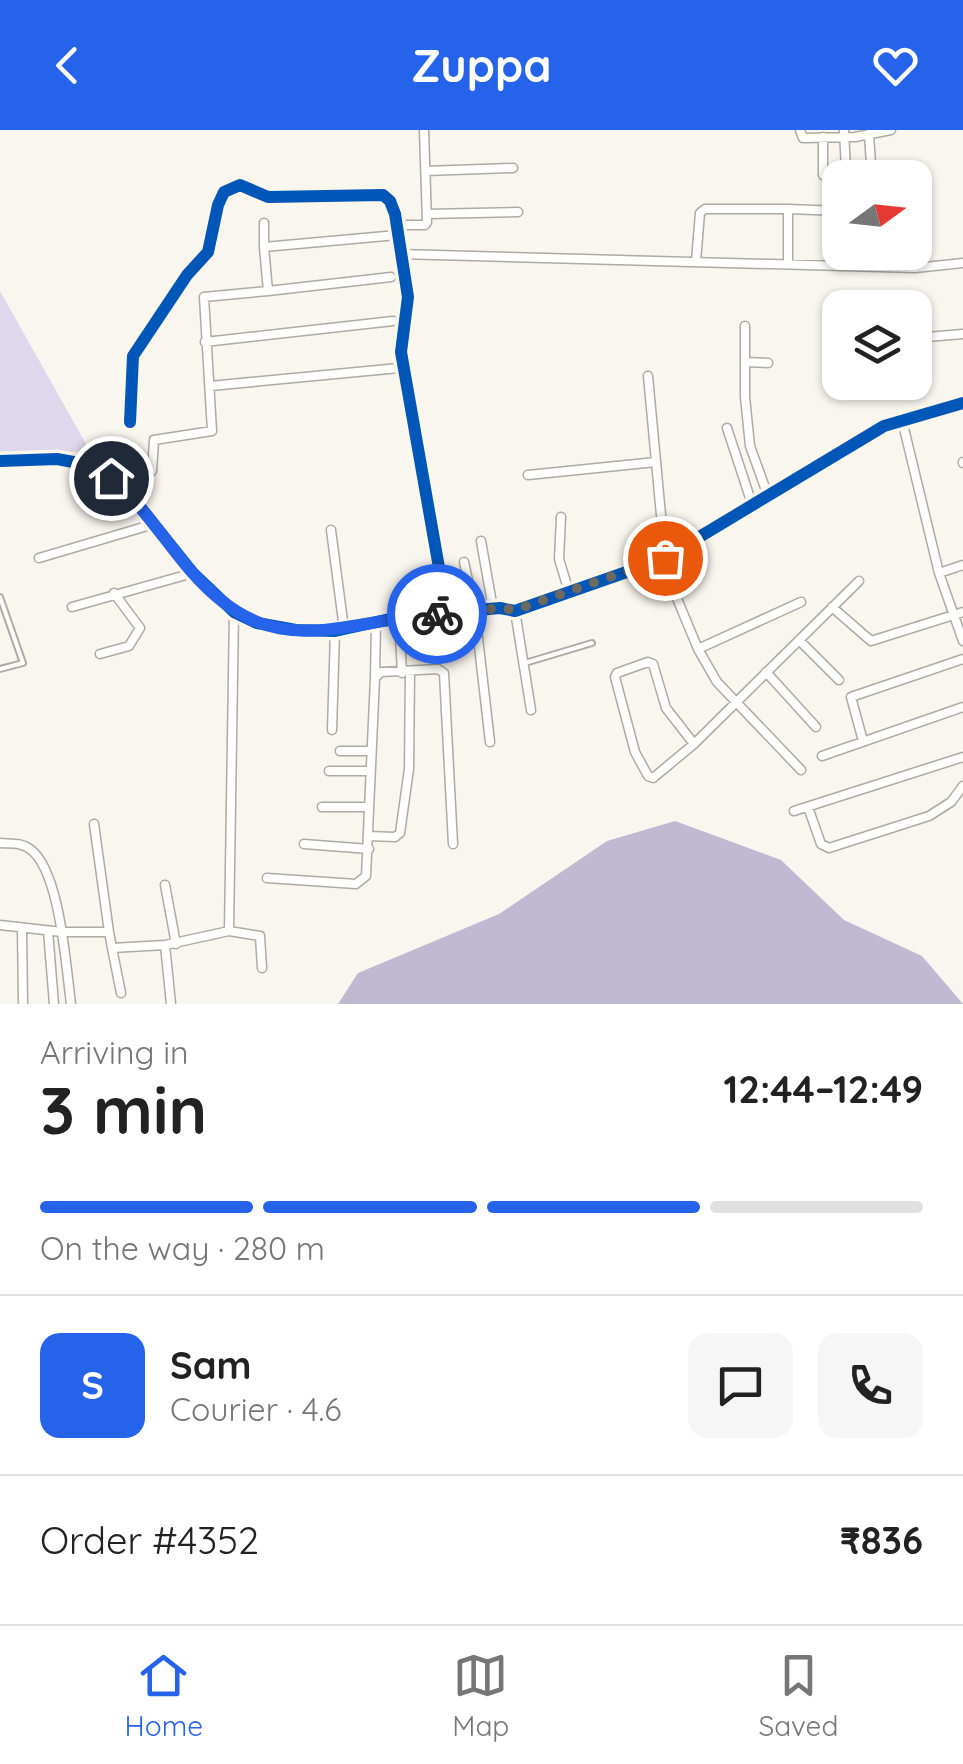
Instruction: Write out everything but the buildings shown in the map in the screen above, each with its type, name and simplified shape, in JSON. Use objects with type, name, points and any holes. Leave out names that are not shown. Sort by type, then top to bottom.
[{"type":"street","points":[[264,247],[425,225],[424,130]]},
{"type":"street","points":[[800,130],[803,138],[891,130]]},
{"type":"street","points":[[869,132],[871,160]]},
{"type":"street","points":[[844,133],[845,160]]},
{"type":"street","points":[[823,137],[823,160]]},
{"type":"street","points":[[426,171],[513,168]]},
{"type":"street","points":[[130,422],[133,356],[208,252],[224,192],[240,185],[268,197],[382,195],[390,201],[397,230],[408,307],[401,352],[448,613]]},
{"type":"street","points":[[696,262],[700,213],[705,209],[822,210]]},
{"type":"street","points":[[788,209],[788,264]]},
{"type":"street","points":[[427,214],[518,212]]},
{"type":"street","points":[[264,222],[268,291]]},
{"type":"street","points":[[399,254],[916,268],[963,263]]},
{"type":"street","points":[[127,491],[152,471],[154,440],[212,430],[204,296],[392,276]]},
{"type":"street","points":[[205,342],[393,321]]},
{"type":"street","points":[[746,326],[750,446],[768,496]]},
{"type":"street","points":[[932,337],[963,334]]},
{"type":"street","points":[[745,362],[768,363]]},
{"type":"street","points":[[210,386],[399,368]]},
{"type":"street","points":[[648,376],[663,559],[698,648],[734,703],[801,770]]},
{"type":"street","points":[[0,461],[56,459],[95,466],[127,491],[193,573],[234,612],[275,628],[339,630],[399,617],[515,610],[663,559],[884,426],[963,403]]},
{"type":"street","points":[[902,420],[939,573],[958,614],[963,641]]},
{"type":"street","points":[[727,428],[752,504]]},
{"type":"street","points":[[528,475],[656,462]]},
{"type":"street","points":[[561,517],[559,559],[570,592]]},
{"type":"street","points":[[38,558],[154,524]]},
{"type":"street","points":[[331,530],[339,630],[332,730]]},
{"type":"street","points":[[481,542],[493,609]]},
{"type":"street","points":[[464,562],[475,612],[490,742]]},
{"type":"street","points":[[939,573],[963,564]]},
{"type":"street","points":[[72,606],[193,573]]},
{"type":"street","points":[[694,744],[666,708],[652,664],[617,673],[614,677],[635,752],[653,778],[694,744],[859,581]]},
{"type":"street","points":[[100,654],[129,646],[140,628],[114,594]]},
{"type":"street","points":[[698,648],[801,602]]},
{"type":"street","points":[[832,607],[870,642],[958,614]]},
{"type":"street","points":[[515,610],[531,710]]},
{"type":"street","points":[[228,931],[234,612]]},
{"type":"street","points":[[369,836],[395,837],[400,833],[409,769],[406,672],[399,617]]},
{"type":"street","points":[[267,878],[356,884],[366,876],[376,623]]},
{"type":"street","points":[[798,640],[839,680]]},
{"type":"street","points":[[863,742],[851,697],[963,659]]},
{"type":"street","points":[[375,678],[381,672],[438,669],[444,674],[452,844]]},
{"type":"street","points":[[766,672],[816,726]]},
{"type":"street","points":[[822,756],[963,707]]},
{"type":"street","points":[[340,751],[370,751]]},
{"type":"street","points":[[794,811],[963,757]]},
{"type":"street","points":[[329,771],[369,771]]},
{"type":"street","points":[[808,807],[821,844],[829,848],[929,816],[951,802],[963,786]]},
{"type":"street","points":[[322,808],[368,807]]},
{"type":"street","points":[[94,824],[121,993]]},
{"type":"street","points":[[0,841],[23,844],[45,866],[62,932],[71,1004]]},
{"type":"street","points":[[304,844],[368,849]]},
{"type":"street","points":[[165,885],[176,944]]},
{"type":"street","points":[[0,925],[62,932],[110,932]]},
{"type":"street","points":[[22,929],[24,1004]]},
{"type":"street","points":[[48,931],[54,1004]]},
{"type":"street","points":[[112,948],[176,944],[228,931],[260,936],[262,968]]},
{"type":"street","points":[[165,945],[171,1004]]},
{"type":"lane","points":[[0,597],[22,663],[0,669]]},
{"type":"lane","points":[[524,663],[592,642]]},
{"type":"shaded area","points":[[0,291],[90,451],[0,456]]},
{"type":"shaded area","points":[[675,821],[781,860],[844,920],[922,956],[963,1004],[338,1004],[358,973],[499,914],[607,841]]},
{"type":"cycle path","points":[[130,422],[133,356],[187,275],[208,252],[224,192],[240,185],[268,197],[383,195],[395,214],[408,297],[401,352],[447,613]]},
{"type":"cycle path","points":[[0,461],[57,459],[95,466],[127,491],[193,573],[234,612],[257,623],[335,631],[399,617],[500,608],[515,611],[661,560],[884,426],[963,403]]},
{"type":"way so far","points":[[437,614],[515,610],[665,558]]},
{"type":"route","points":[[111,478],[127,491],[193,573],[234,612],[256,623],[335,632],[399,617],[437,614]]}]
